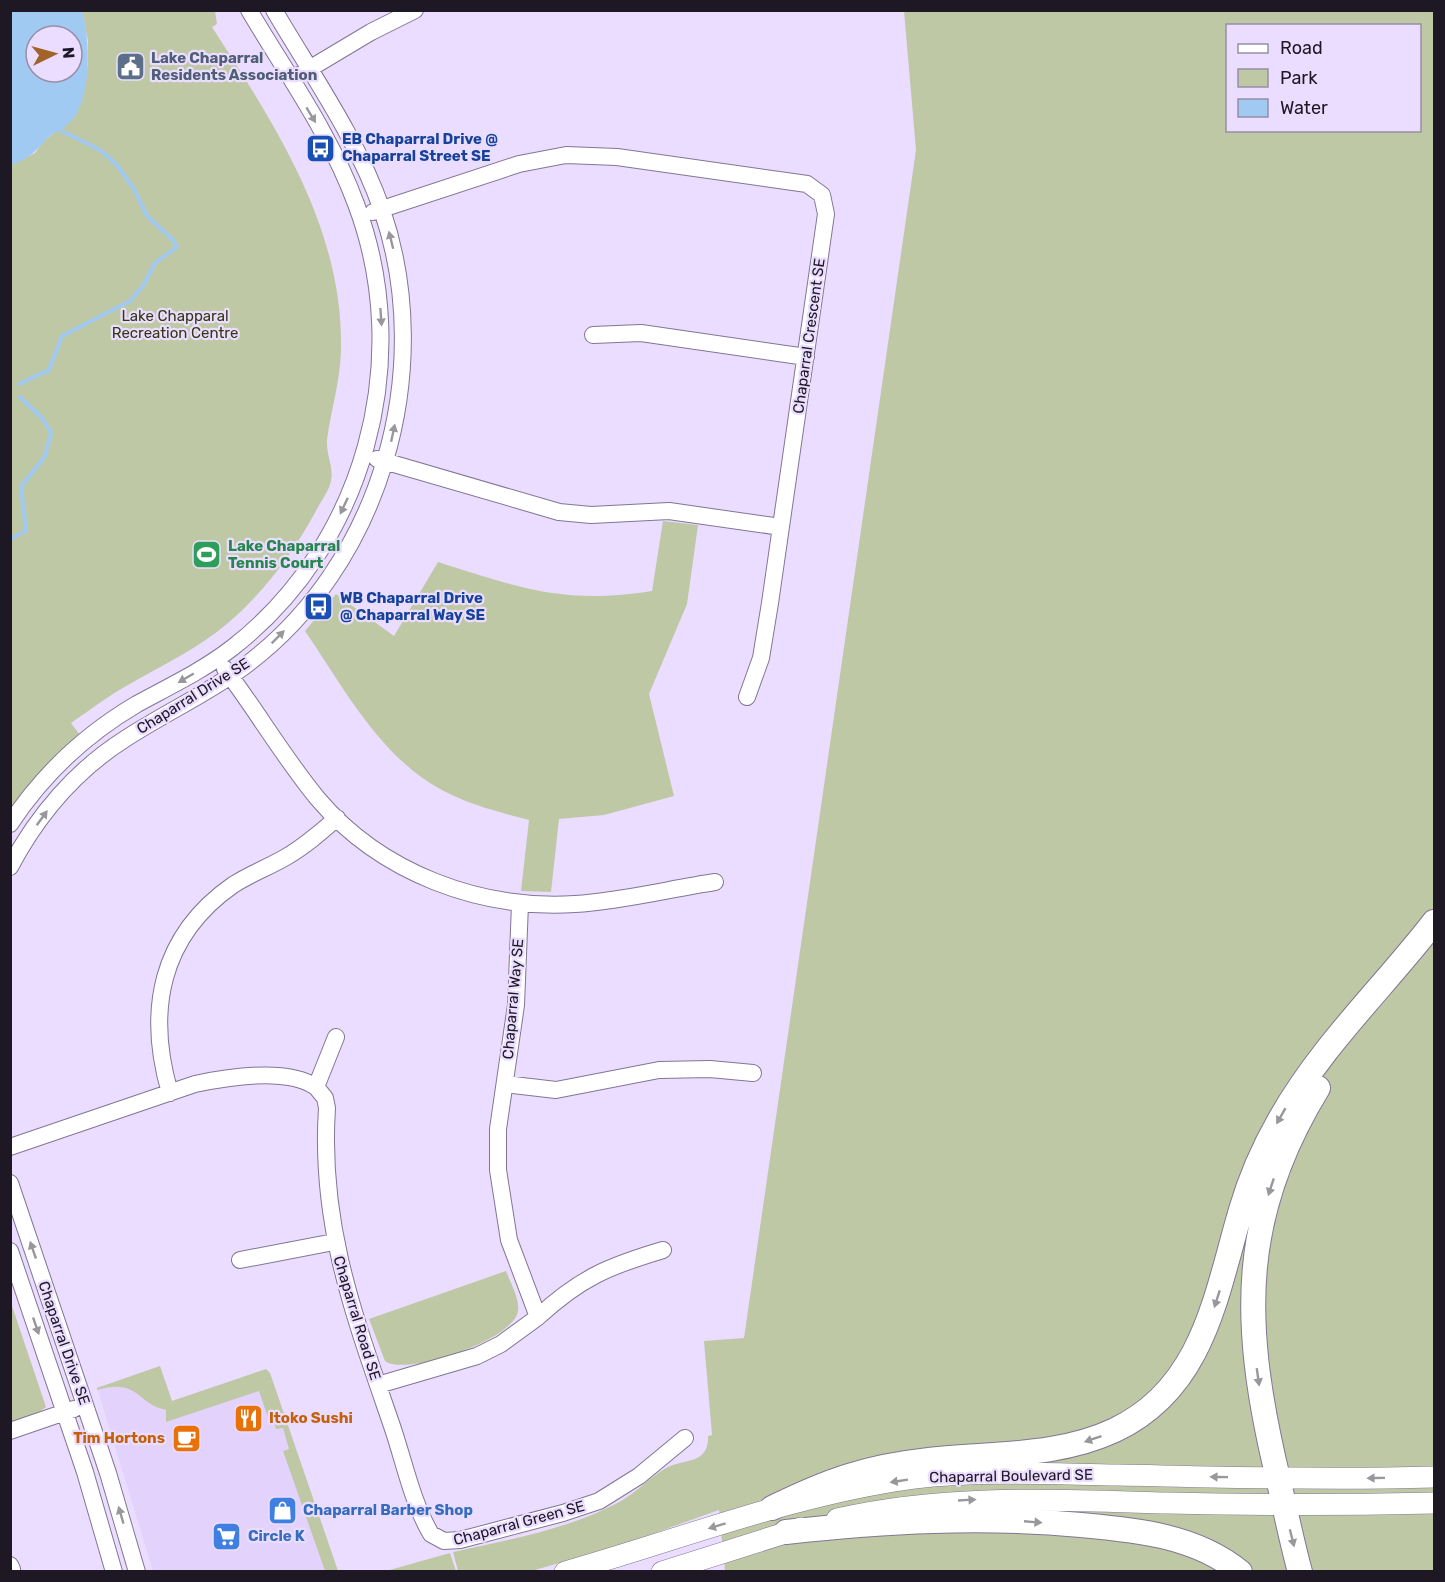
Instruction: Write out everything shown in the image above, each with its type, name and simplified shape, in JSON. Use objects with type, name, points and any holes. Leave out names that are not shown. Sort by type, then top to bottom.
[{"type":"highway","points":[[1300,1572],[1260,1391],[1252,1327],[1254,1266],[1266,1201],[1281,1158],[1303,1112],[1345,1047],[1404,971],[1434,923]]},
{"type":"highway","points":[[772,1508],[823,1483],[867,1470],[927,1460],[1043,1450],[1079,1443],[1118,1429],[1160,1400],[1188,1366],[1201,1341],[1220,1290],[1247,1190],[1278,1122],[1314,1066],[1434,923]]},
{"type":"highway","points":[[786,1532],[855,1524],[950,1519],[1069,1524],[1143,1532],[1174,1539],[1212,1554],[1240,1572]]},
{"type":"main road","name":"Chaparral Boulevard SE","points":[[565,1572],[772,1508],[863,1486],[971,1474],[1278,1478],[1434,1477]]},
{"type":"main road","name":"Chaparral Boulevard SE","points":[[662,1572],[786,1532],[871,1512],[957,1501],[1032,1499],[1284,1505],[1434,1503]]},
{"type":"street","name":"Chaparral Drive SE","points":[[10,824],[49,775],[88,738],[122,714],[218,658],[264,620],[303,575],[337,521],[364,455],[378,394],[381,330],[375,271],[361,217],[338,162],[249,10]]},
{"type":"street","name":"Chaparral Drive SE","points":[[10,867],[45,813],[89,766],[122,740],[231,676],[277,638],[322,587],[355,533],[386,461],[398,409],[403,341],[397,270],[382,210],[356,150],[274,10]]},
{"type":"street","points":[[291,80],[415,10]]},
{"type":"street","name":"Chaparral Crescent SE","points":[[361,217],[519,164],[566,155],[617,157],[813,187],[822,195],[826,214],[781,527],[761,658],[747,696]]},
{"type":"street","points":[[593,335],[641,333],[806,357]]},
{"type":"street","points":[[364,455],[565,513],[601,515],[660,510],[781,527]]},
{"type":"street","points":[[218,658],[302,778],[337,818],[376,850],[428,879],[467,893],[520,904],[591,902],[715,882]]},
{"type":"street","points":[[170,1093],[159,1042],[158,1008],[165,975],[184,934],[220,895],[246,877],[298,850],[337,818]]},
{"type":"street","name":"Chaparral Way SE","points":[[520,904],[516,1005],[498,1129],[500,1191],[509,1240],[538,1317]]},
{"type":"street","points":[[10,1147],[204,1082],[240,1077],[300,1079],[316,1087],[336,1037]]},
{"type":"street","points":[[505,1084],[556,1090],[658,1070],[710,1069],[753,1073]]},
{"type":"street","name":"Chaparral Road SE","points":[[316,1087],[325,1098],[327,1107],[326,1173],[334,1242],[354,1315],[425,1522],[430,1534],[440,1540]]},
{"type":"street","name":"Chaparral Drive SE","points":[[10,1183],[86,1405],[137,1572]]},
{"type":"street","points":[[240,1260],[334,1242]]},
{"type":"street","points":[[378,1385],[477,1356],[501,1344],[586,1278],[663,1250]]},
{"type":"street","name":"Chaparral Drive SE","points":[[10,1251],[65,1412],[114,1572]]},
{"type":"street","points":[[10,1431],[86,1405]]},
{"type":"street","name":"Chaparral Green SE","points":[[440,1540],[460,1540],[563,1513],[599,1501],[639,1476],[685,1438]]},
{"type":"shaded area","points":[[160,1366],[172,1401],[266,1369],[270,1373],[338,1571],[153,1571],[97,1388]]},
{"type":"green space","name":"Lake Chapparal Recreation Centre","points":[[82,11],[215,11],[217,24],[212,27],[281,140],[318,221],[331,263],[339,306],[341,351],[327,440],[332,476],[327,491],[299,540],[278,570],[242,611],[204,641],[106,698],[71,723],[80,735],[11,810],[11,165],[35,153],[44,141],[75,116],[88,65],[88,41]]},
{"type":"green space","points":[[904,11],[1434,11],[1434,1571],[725,1571],[719,1510],[613,1548],[531,1571],[458,1571],[453,1552],[538,1532],[581,1519],[621,1501],[666,1468],[700,1456],[707,1445],[708,1436],[712,1435],[704,1341],[744,1338],[916,150]]},
{"type":"green space","points":[[663,521],[698,525],[687,604],[649,694],[674,796],[604,815],[559,819],[551,892],[521,891],[529,820],[463,800],[420,776],[400,759],[365,720],[305,631],[336,594],[394,636],[438,562],[543,592],[593,596],[652,591]]},
{"type":"green space","points":[[506,1271],[516,1296],[518,1311],[512,1322],[498,1333],[479,1344],[435,1360],[396,1365],[385,1361],[369,1319]]},
{"type":"green space","points":[[10,1300],[46,1407],[39,1412],[11,1422]]},
{"type":"green space","points":[[160,1366],[172,1401],[266,1369],[270,1373],[338,1571],[325,1571],[283,1451],[289,1449],[283,1428],[276,1429],[274,1422],[270,1423],[259,1391],[166,1422],[166,1410],[149,1403],[130,1389],[111,1387],[97,1390],[97,1388]]},
{"type":"green space","points":[[450,1553],[456,1571],[386,1571]]},
{"type":"water","points":[[10,11],[82,11],[87,36],[88,66],[84,96],[79,109],[73,119],[21,161],[11,165]]},
{"type":"waterway","points":[[19,384],[49,370],[62,336],[130,301],[143,286],[155,263],[177,247],[173,240],[147,216],[134,189],[116,164],[100,150],[60,130]]},
{"type":"waterway","points":[[10,539],[26,531],[21,487],[45,456],[51,432],[42,418],[20,397]]},
{"type":"place","name":"Lake Chaparral Residents Association","points":[[130,67]]},
{"type":"place","name":"EB Chaparral Drive @ Chaparral Street SE","points":[[321,148]]},
{"type":"place","name":"Lake Chaparral Tennis Court","points":[[207,555]]},
{"type":"place","name":"WB Chaparral Drive @ Chaparral Way SE","points":[[319,607]]},
{"type":"place","name":"Itoko Sushi","points":[[248,1418]]},
{"type":"place","name":"Tim Hortons","points":[[186,1438]]},
{"type":"place","name":"Chaparral Barber Shop","points":[[282,1510]]},
{"type":"place","name":"Circle K","points":[[227,1536]]}]
